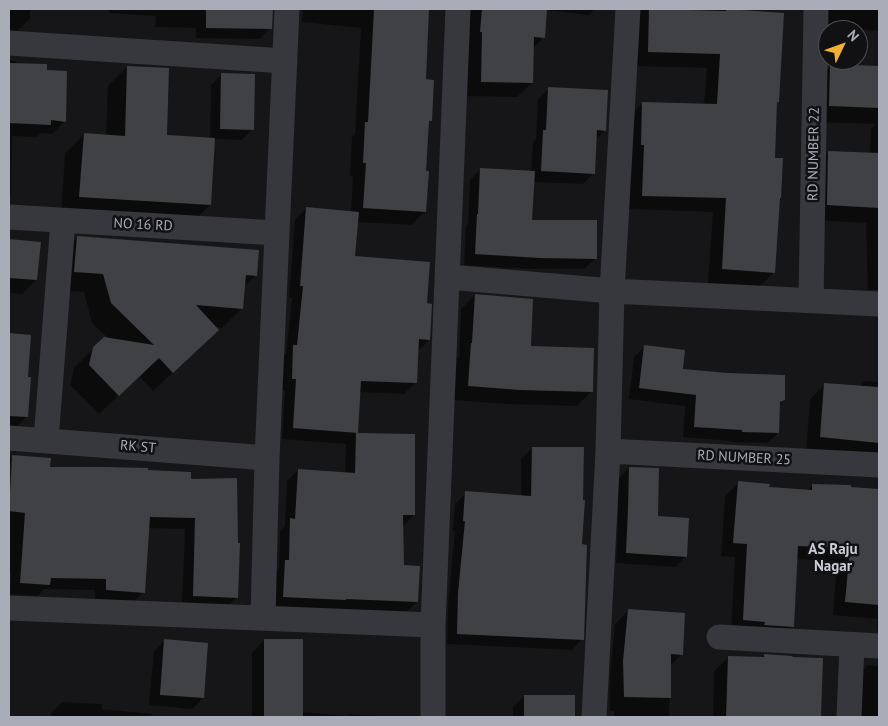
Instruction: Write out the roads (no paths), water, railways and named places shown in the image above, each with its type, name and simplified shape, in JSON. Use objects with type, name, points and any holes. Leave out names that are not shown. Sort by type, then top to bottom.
[{"type":"street","points":[[263,618],[267,458],[287,9]]},
{"type":"street","points":[[433,717],[433,625],[458,9]]},
{"type":"street","points":[[594,717],[608,452],[612,290],[628,9]]},
{"type":"street","name":"RD NUMBER 22","points":[[811,300],[816,9]]},
{"type":"street","points":[[9,43],[284,61]]},
{"type":"street","name":"NO 16 RD","points":[[9,217],[277,233]]},
{"type":"street","points":[[46,440],[63,221]]},
{"type":"street","points":[[448,277],[612,290],[879,304]]},
{"type":"street","name":"RK ST","points":[[9,438],[267,458]]},
{"type":"street","name":"RD NUMBER 25","points":[[608,452],[879,465]]},
{"type":"street","points":[[9,608],[433,625]]},
{"type":"street","points":[[718,638],[879,646]]},
{"type":"street","points":[[848,717],[852,645]]},
{"type":"district","name":"AS Raju Nagar","points":[[833,558]]}]
